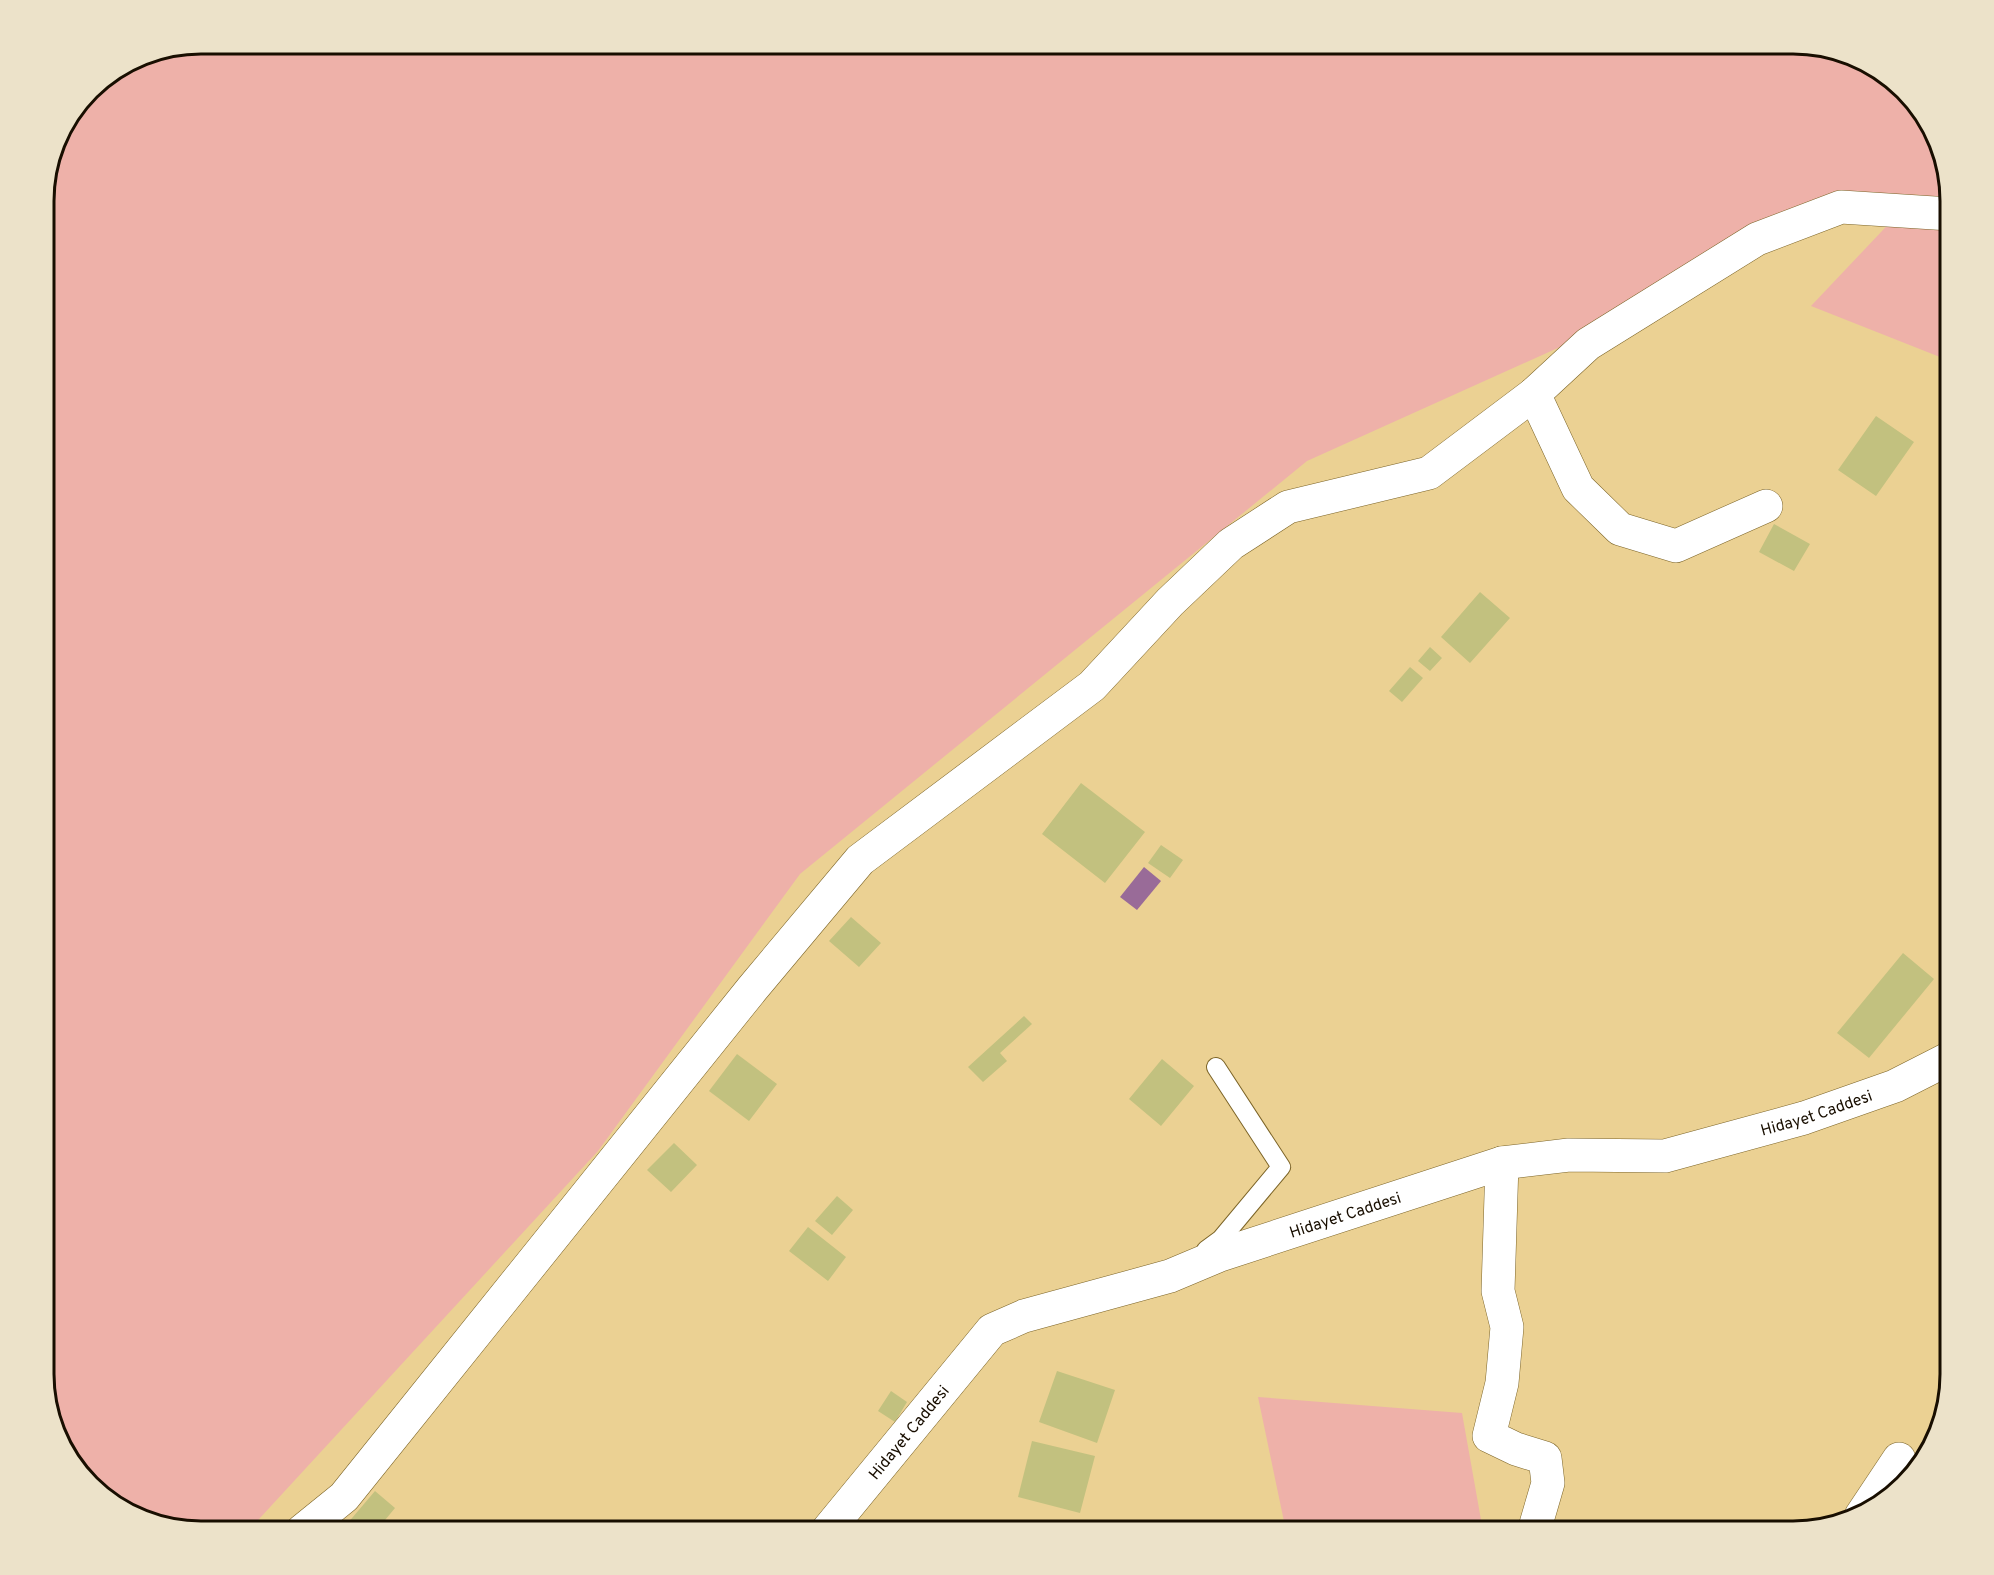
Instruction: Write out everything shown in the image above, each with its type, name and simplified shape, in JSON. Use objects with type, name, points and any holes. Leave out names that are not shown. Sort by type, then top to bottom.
[{"type":"street","points":[[315,1521],[344,1497],[752,989],[860,860],[1092,686],[1170,602],[1230,544],[1288,507],[1429,473],[1534,394],[1588,344],[1757,239],[1841,207],[1940,213]]},
{"type":"street","points":[[1534,394],[1578,488],[1620,529],[1676,546],[1767,506]]},
{"type":"street","name":"Hidayet Caddesi","points":[[836,1521],[992,1330],[1024,1316],[1170,1276],[1221,1255],[1502,1163],[1569,1155],[1665,1156],[1804,1118],[1895,1086],[1940,1063]]},
{"type":"street","points":[[1502,1163],[1498,1291],[1507,1327],[1502,1383],[1489,1436],[1516,1449],[1545,1458],[1548,1484],[1537,1521]]},
{"type":"street","points":[[1874,1497],[1899,1459]]},
{"type":"lane","points":[[1170,1276],[1221,1239],[1281,1167],[1216,1066]]},
{"type":"shaded area","points":[[201,54],[1803,54],[1822,57],[1858,69],[1883,84],[1904,104],[1929,145],[1940,191],[1940,357],[1811,306],[1917,194],[1752,253],[1580,338],[1307,461],[800,874],[598,1151],[257,1521],[182,1520],[145,1510],[104,1485],[84,1464],[69,1439],[59,1412],[54,1384],[54,191],[65,145],[79,119],[104,90],[145,65],[182,55]]},
{"type":"shaded area","points":[[1144,867],[1161,881],[1137,910],[1120,897]]},
{"type":"shaded area","points":[[1258,1397],[1462,1413],[1481,1521],[1284,1521]]},
{"type":"building","points":[[1876,416],[1914,442],[1876,496],[1838,470]]},
{"type":"building","points":[[1774,524],[1810,544],[1794,571],[1759,552]]},
{"type":"building","points":[[1480,592],[1510,618],[1470,663],[1441,637]]},
{"type":"building","points":[[1430,647],[1442,658],[1430,671],[1418,661]]},
{"type":"building","points":[[1410,667],[1423,678],[1402,702],[1389,691]]},
{"type":"building","points":[[1081,783],[1145,832],[1105,883],[1042,834]]},
{"type":"building","points":[[1161,845],[1183,860],[1170,878],[1148,863]]},
{"type":"building","points":[[851,917],[881,943],[859,967],[829,941]]},
{"type":"building","points":[[1903,953],[1934,979],[1869,1058],[1837,1033]]},
{"type":"building","points":[[1024,1016],[1032,1024],[1000,1053],[1007,1061],[983,1082],[968,1067]]},
{"type":"building","points":[[737,1054],[777,1084],[749,1121],[709,1091]]},
{"type":"building","points":[[1162,1059],[1194,1086],[1161,1126],[1129,1099]]},
{"type":"building","points":[[674,1143],[697,1165],[671,1192],[647,1170]]},
{"type":"building","points":[[837,1196],[853,1210],[832,1235],[815,1221]]},
{"type":"building","points":[[808,1227],[846,1257],[828,1281],[789,1251]]},
{"type":"building","points":[[1057,1371],[1115,1390],[1097,1443],[1039,1422]]},
{"type":"building","points":[[891,1391],[907,1402],[895,1422],[878,1411]]},
{"type":"building","points":[[1032,1441],[1095,1456],[1080,1513],[1018,1497]]},
{"type":"building","points":[[375,1491],[395,1508],[384,1521],[350,1521]]}]
